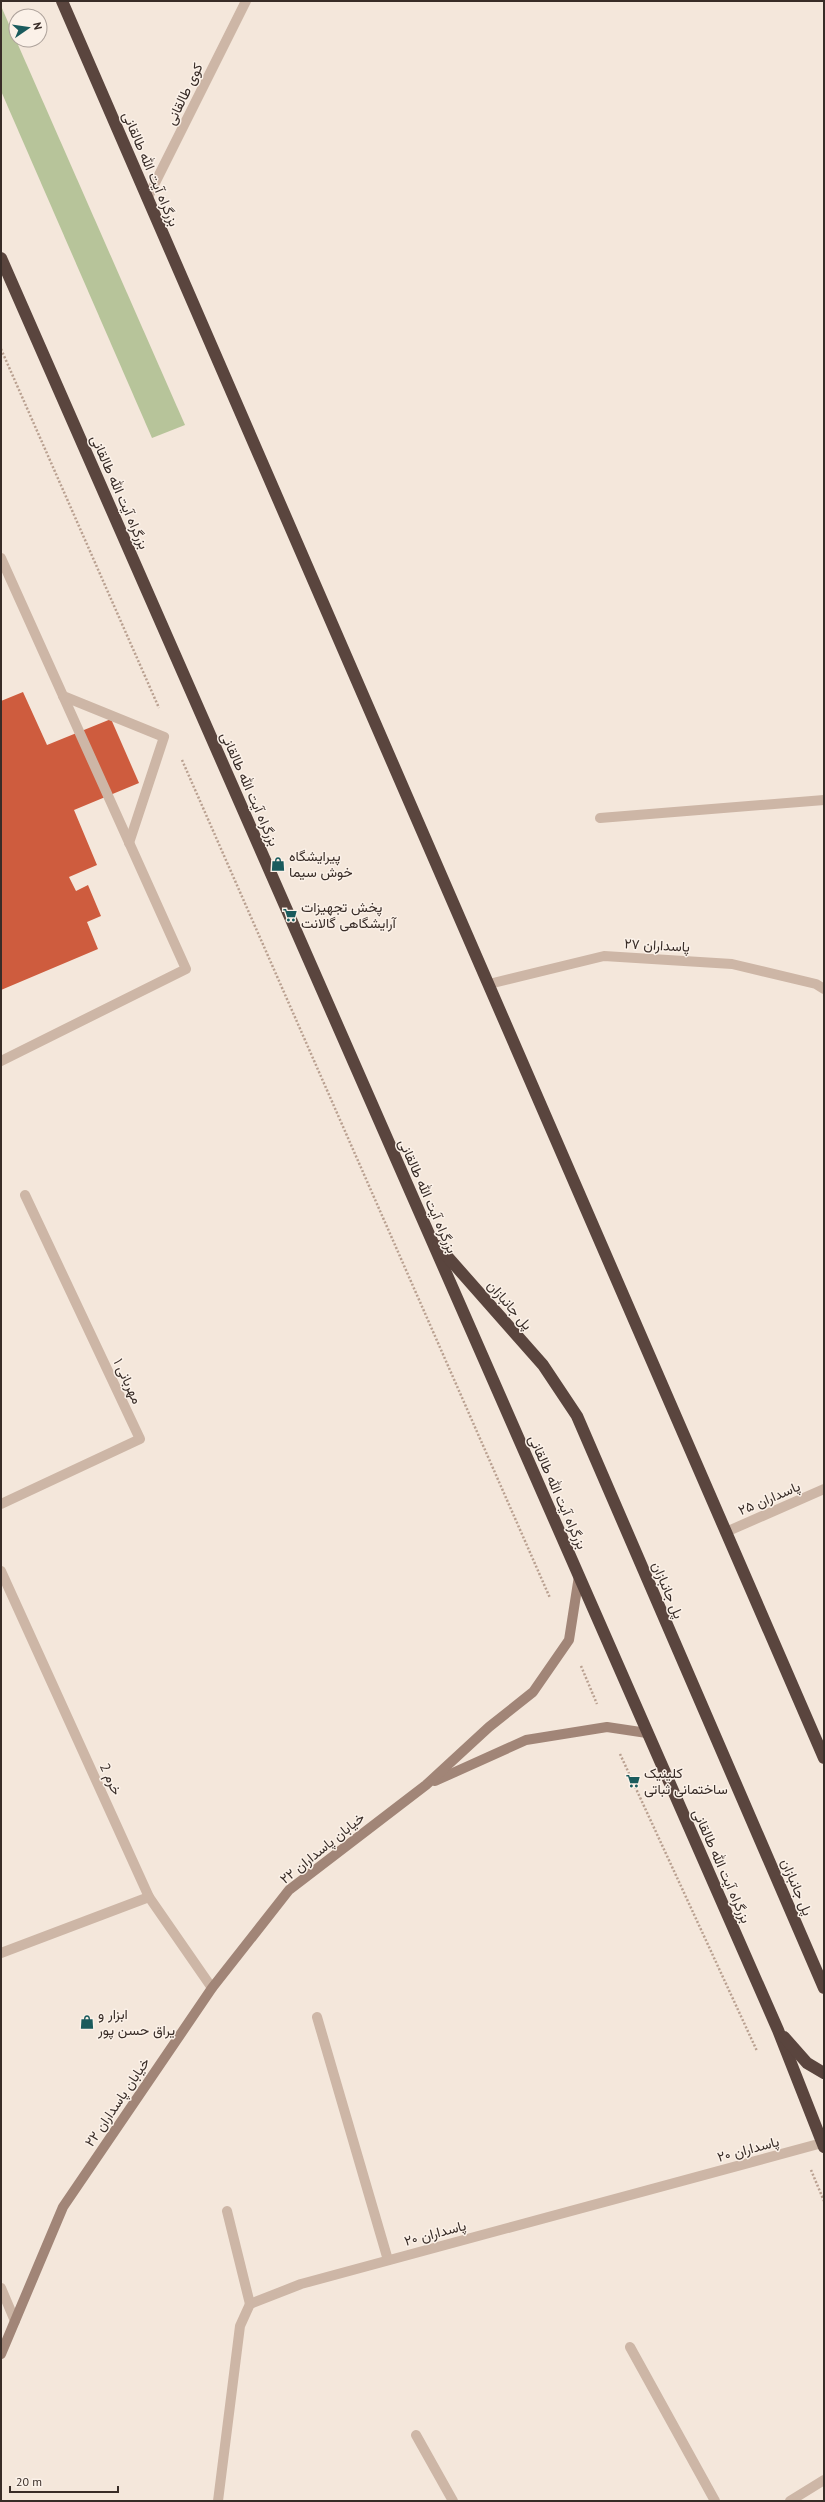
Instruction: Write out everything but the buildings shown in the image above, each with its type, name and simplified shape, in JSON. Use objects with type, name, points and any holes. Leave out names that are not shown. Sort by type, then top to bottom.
[{"type":"highway","name":"بزرگراه آیت الله طالقانی","points":[[62,1],[824,1758]]},
{"type":"highway","name":"بزرگراه آیت الله طالقانی","points":[[1,258],[778,2030],[823,2145]]},
{"type":"highway","name":"پل جانبازان","points":[[430,1237],[547,1371],[577,1416],[824,1988]]},
{"type":"highway","points":[[778,2030],[807,2063],[824,2073]]},
{"type":"main road","name":"خیابان پاسداران ۲۲","points":[[1,2354],[63,2207],[212,1988],[289,1890],[426,1785],[489,1727],[533,1692],[569,1640],[579,1576]]},
{"type":"main road","name":"خیابان پاسداران ۲۲","points":[[426,1785],[526,1740],[607,1727],[647,1732]]},
{"type":"street","name":"کوی طالقانی","points":[[147,199],[246,1]]},
{"type":"street","points":[[1,558],[186,969],[1,1061]]},
{"type":"street","points":[[63,696],[164,737],[129,843]]},
{"type":"street","points":[[600,818],[824,800]]},
{"type":"street","name":"پاسداران ۲۷","points":[[489,984],[604,956],[732,964],[816,984],[824,989]]},
{"type":"street","name":"مهربانی ۱","points":[[1,1504],[140,1439],[25,1195]]},
{"type":"street","name":"پاسداران ۲۵","points":[[726,1532],[824,1489]]},
{"type":"street","name":"خرم 2","points":[[1,1572],[149,1897],[212,1988]]},
{"type":"street","points":[[1,1953],[149,1897]]},
{"type":"street","points":[[317,2017],[388,2260]]},
{"type":"street","name":"پاسداران ۲۰","points":[[250,2304],[301,2284],[802,2149],[823,2145]]},
{"type":"street","points":[[218,2501],[240,2326],[250,2304],[227,2211]]},
{"type":"street","points":[[1,2288],[15,2321]]},
{"type":"street","points":[[630,2347],[715,2501]]},
{"type":"street","points":[[416,2435],[453,2501]]},
{"type":"street","points":[[790,2501],[824,2480]]},
{"type":"path","points":[[1,348],[161,713]]},
{"type":"path","points":[[181,757],[607,1727],[759,2056]]},
{"type":"path","points":[[802,2149],[824,2201]]},
{"type":"green space","points":[[1,6],[8,22],[8,48],[19,48],[185,425],[152,438],[1,91]]},
{"type":"place","name":"پیرایشگاه خوش سیما","points":[[278,864]]},
{"type":"place","name":"پخش تجهیزات آرایشگاهی گالانت","points":[[290,915]]},
{"type":"place","name":"کلینیک ساختمانی ثباتی","points":[[633,1781]]},
{"type":"place","name":"ابزار و یراق حسن پور","points":[[87,2022]]}]
